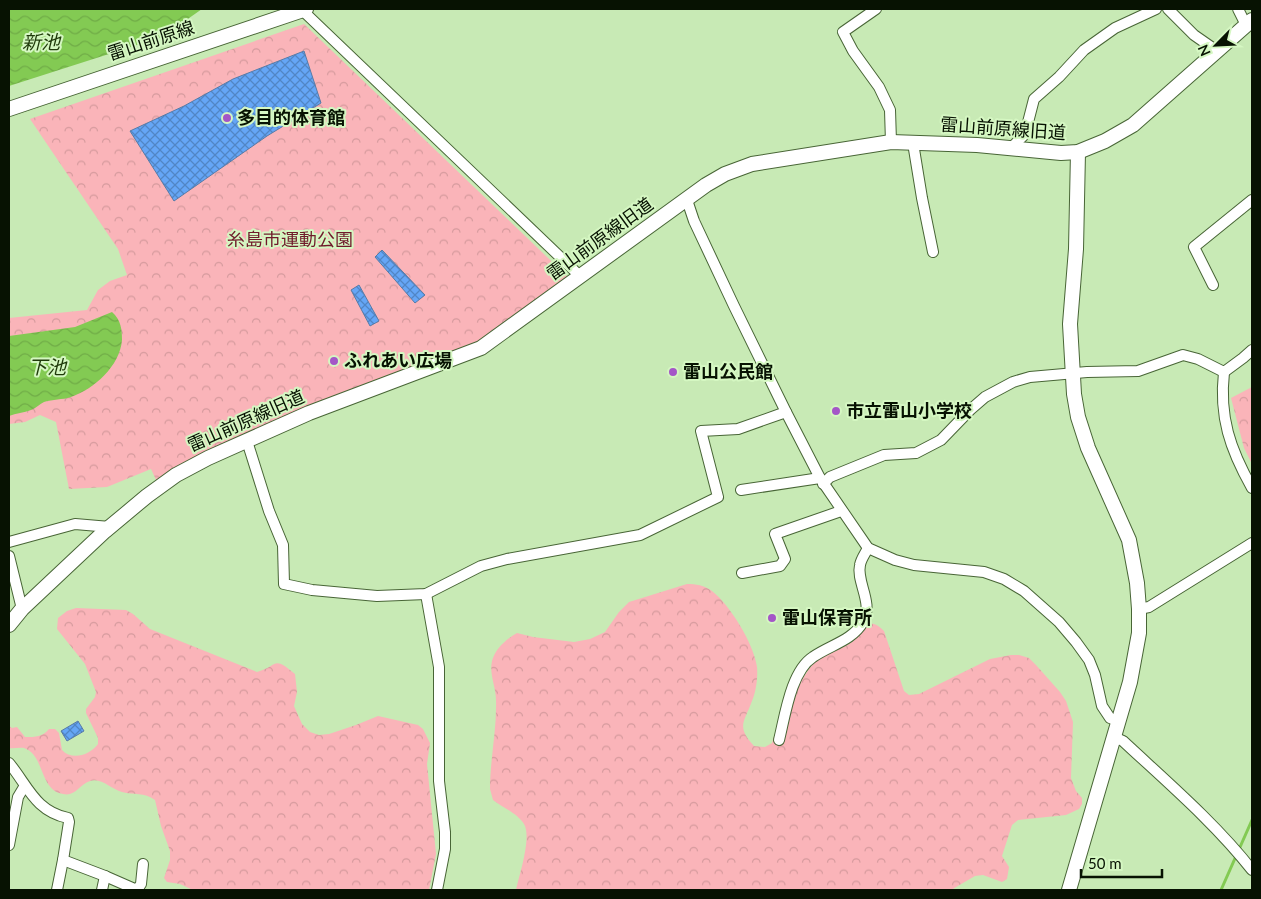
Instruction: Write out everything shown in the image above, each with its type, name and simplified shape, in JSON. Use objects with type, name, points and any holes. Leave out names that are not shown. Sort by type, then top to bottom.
[{"type":"street","points":[[303,9],[580,277]]},
{"type":"street","name":"雷山前原線","points":[[9,109],[303,9]]},
{"type":"street","points":[[876,9],[843,32],[853,51],[879,87],[890,110],[891,142]]},
{"type":"street","points":[[1012,148],[1025,134],[1034,99],[1059,77],[1084,50],[1115,28],[1156,9]]},
{"type":"street","points":[[1168,9],[1194,35],[1217,51]]},
{"type":"street","points":[[1238,9],[1249,23]]},
{"type":"street","name":"雷山前原線旧道","points":[[9,625],[22,609],[110,527],[176,475],[247,440],[309,413],[481,348],[706,185],[725,174],[752,164],[891,142],[977,144],[1060,153],[1078,152],[1105,142],[1133,125],[1249,23]]},
{"type":"street","points":[[914,143],[922,198],[933,252]]},
{"type":"street","points":[[1069,890],[1130,682],[1136,652],[1139,609],[1128,540],[1083,432],[1078,417],[1072,373],[1070,324],[1076,248],[1078,152]]},
{"type":"street","points":[[687,200],[694,222],[821,481],[868,548],[895,560],[914,565],[984,572],[1004,579],[1024,591],[1059,622],[1081,648],[1089,660],[1095,675],[1102,706],[1110,718],[1118,721]]},
{"type":"street","points":[[1213,285],[1194,247],[1252,200]]},
{"type":"street","points":[[1252,350],[1224,372],[1222,393],[1225,429],[1242,471],[1252,488]]},
{"type":"street","points":[[741,490],[821,481],[884,455],[916,453],[941,440],[985,397],[1013,382],[1030,377],[1138,370],[1183,355],[1198,359],[1224,372]]},
{"type":"street","points":[[247,440],[269,511],[283,545],[284,584],[312,590],[377,596],[426,594],[481,566],[507,559],[640,535],[710,502],[718,497],[701,431],[738,429],[786,412]]},
{"type":"street","points":[[742,573],[780,566],[785,559],[775,534],[841,511]]},
{"type":"street","points":[[9,542],[75,524],[110,527]]},
{"type":"street","points":[[1139,609],[1149,607],[1252,543]]},
{"type":"street","points":[[779,740],[789,698],[799,674],[811,658],[850,637],[864,621],[867,604],[859,567],[868,548]]},
{"type":"street","points":[[9,558],[22,609]]},
{"type":"street","points":[[426,594],[439,666],[439,781],[445,849],[437,890]]},
{"type":"street","points":[[1114,737],[1123,741],[1231,844],[1249,864]]},
{"type":"street","points":[[9,763],[24,787],[41,806],[58,816],[68,818],[69,822],[57,890]]},
{"type":"street","points":[[9,845],[18,797],[24,787]]},
{"type":"street","points":[[63,860],[137,890],[141,884],[143,864]]},
{"type":"street","points":[[102,890],[105,876]]},
{"type":"green space","name":"糸島市運動公園","points":[[304,24],[571,280],[478,346],[157,482],[151,469],[107,487],[69,489],[56,422],[40,415],[25,422],[9,424],[9,318],[87,310],[98,290],[110,281],[127,275],[118,249],[30,119]]},
{"type":"green space","points":[[1252,387],[1252,464],[1244,448],[1231,398]]},
{"type":"green space","points":[[687,584],[706,587],[719,597],[733,615],[751,647],[757,667],[757,680],[756,689],[744,720],[743,729],[754,746],[765,747],[772,743],[791,700],[815,662],[852,642],[866,626],[874,624],[884,631],[904,691],[909,695],[919,694],[990,659],[1011,655],[1029,658],[1066,701],[1073,722],[1071,778],[1076,791],[1082,798],[1082,804],[1079,809],[1066,815],[1018,820],[1012,825],[1002,856],[1009,867],[1007,879],[1002,882],[983,875],[975,876],[951,890],[516,890],[526,847],[526,830],[518,817],[493,800],[490,789],[496,711],[496,695],[491,666],[498,648],[517,633],[574,642],[590,639],[605,632],[619,612],[629,602]]},
{"type":"green space","points":[[76,608],[126,610],[150,629],[257,672],[279,663],[295,674],[297,692],[294,706],[302,724],[310,732],[319,735],[329,734],[378,716],[418,725],[423,729],[430,743],[427,764],[436,854],[429,890],[193,890],[180,884],[167,882],[164,878],[170,860],[170,851],[161,826],[155,800],[143,795],[118,791],[102,782],[94,780],[86,783],[71,794],[63,794],[55,791],[50,786],[31,752],[24,748],[9,748],[9,726],[12,728],[17,727],[25,737],[39,736],[49,729],[55,729],[59,733],[62,750],[71,755],[86,754],[98,744],[98,738],[86,713],[86,709],[95,697],[96,692],[85,664],[57,629],[58,618],[67,611]]},
{"type":"water","name":"新池","points":[[9,9],[202,9],[162,37],[9,86]]},
{"type":"water","name":"下池","points":[[112,312],[120,325],[122,340],[116,359],[104,375],[80,393],[68,398],[44,402],[31,410],[9,416],[9,336],[75,327]]},
{"type":"building","name":"多目的体育館","points":[[304,51],[321,103],[267,136],[174,201],[130,131],[184,106],[233,79]]},
{"type":"building","points":[[382,250],[425,295],[415,303],[375,257]]},
{"type":"building","points":[[359,285],[379,321],[370,326],[351,290]]},
{"type":"building","points":[[78,721],[84,731],[67,741],[61,731]]},
{"type":"waterway","points":[[1221,890],[1252,820]]},
{"type":"place","name":"多目的体育館","points":[[227,118]]},
{"type":"place","name":"ふれあい広場","points":[[334,361]]},
{"type":"place","name":"雷山公民館","points":[[673,372]]},
{"type":"place","name":"市立雷山小学校","points":[[836,411]]},
{"type":"place","name":"雷山保育所","points":[[772,618]]}]
